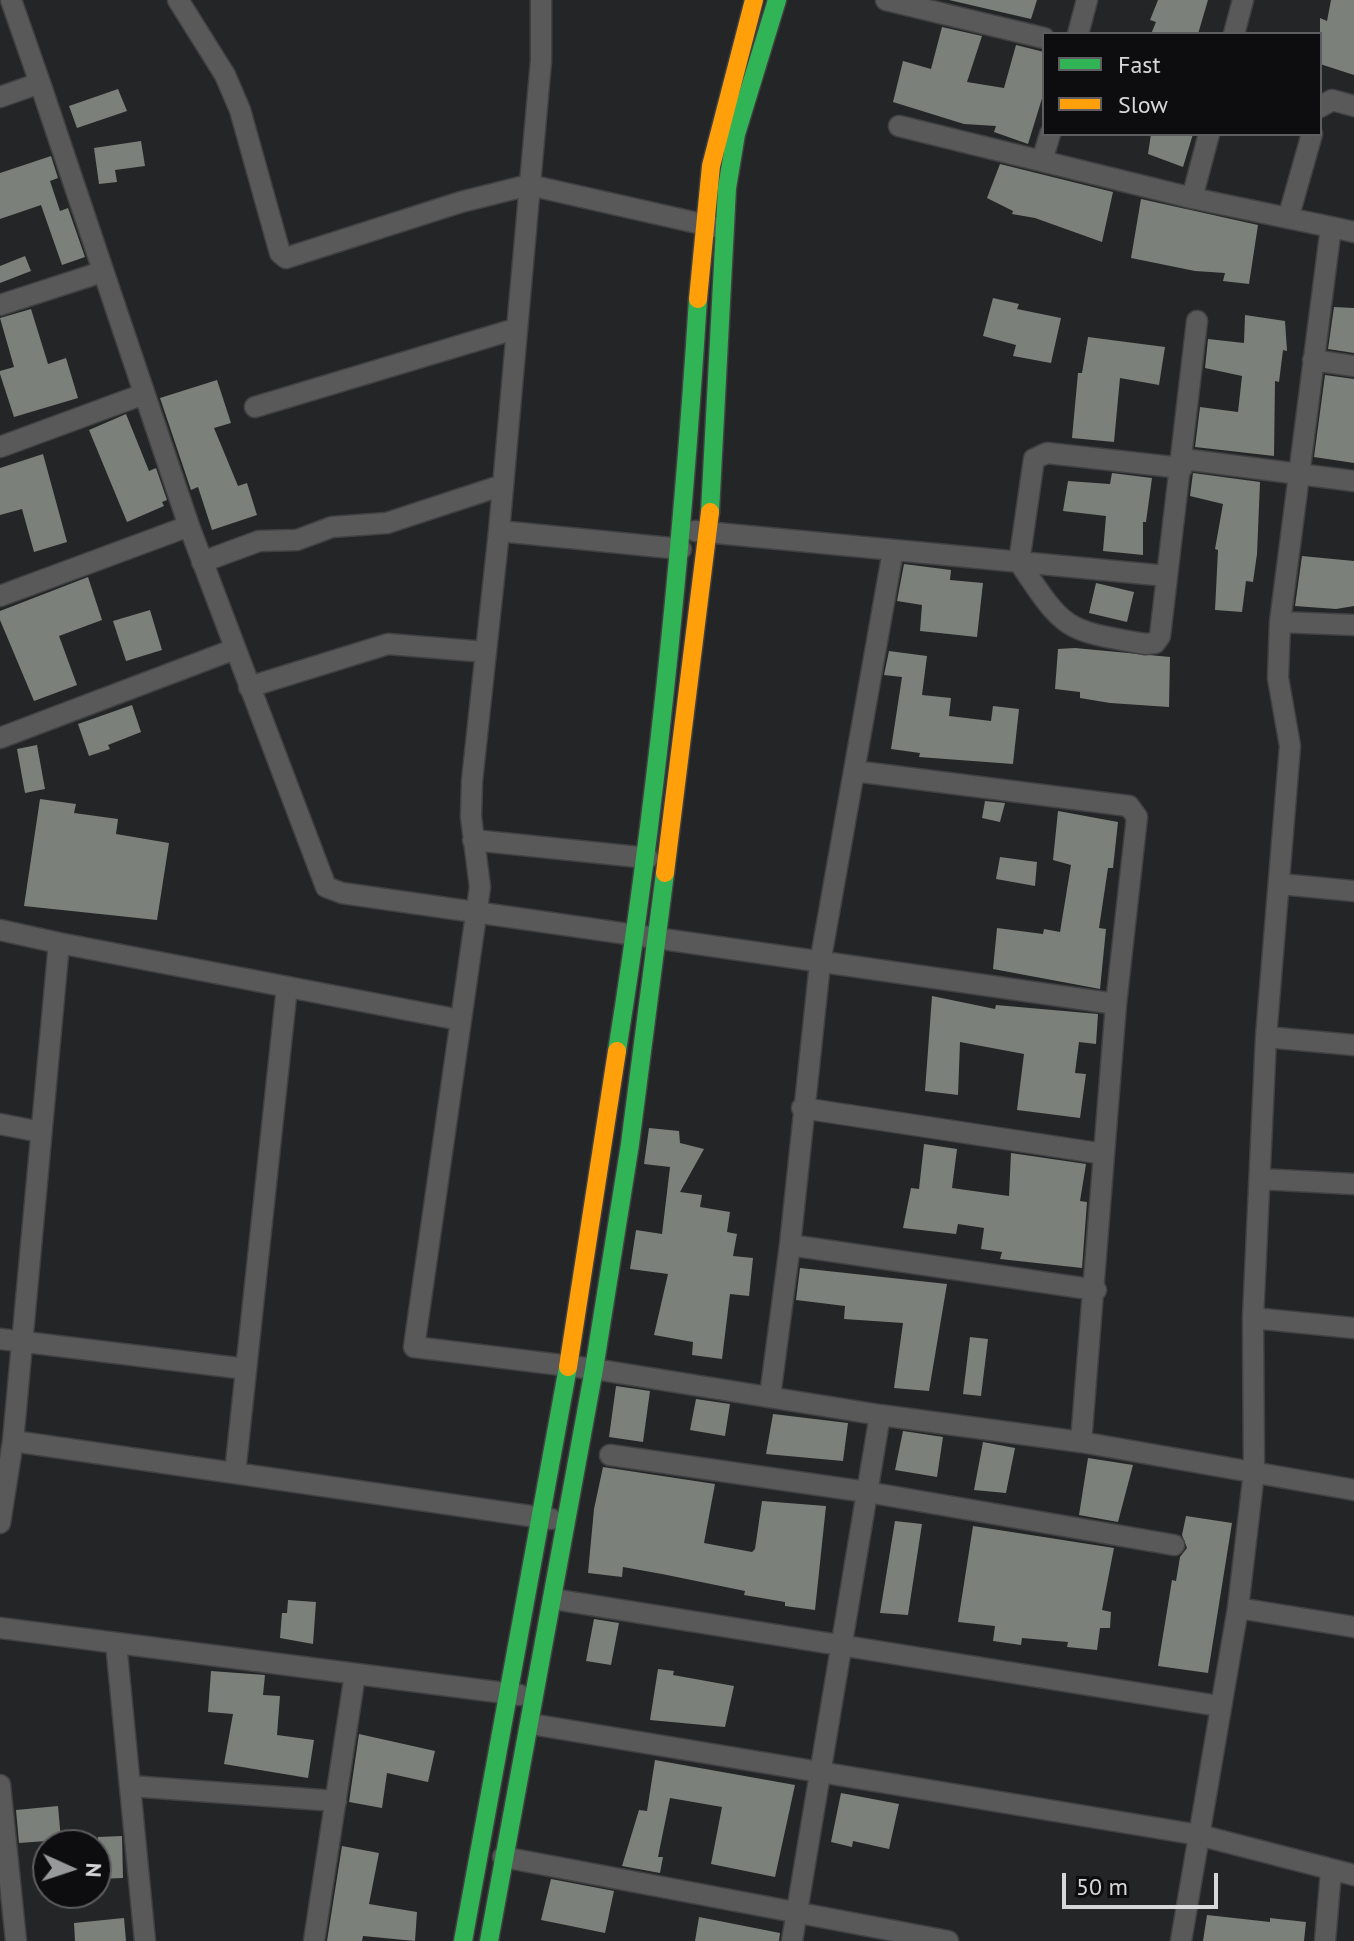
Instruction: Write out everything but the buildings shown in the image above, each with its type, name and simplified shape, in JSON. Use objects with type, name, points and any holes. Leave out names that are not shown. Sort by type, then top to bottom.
[{"type":"street","points":[[11,0],[189,526],[326,887],[342,893],[635,937],[1116,1004]]},
{"type":"street","points":[[178,0],[225,75],[247,131],[280,253],[286,258],[461,202],[529,185],[713,226]]},
{"type":"street","points":[[541,0],[541,61],[499,531],[472,781],[473,840],[480,887],[414,1347],[568,1365],[880,1415],[1081,1442],[1354,1490]]},
{"type":"street","points":[[489,1941],[594,1369],[630,1144],[709,533],[711,166],[754,0]]},
{"type":"street","points":[[463,1941],[568,1365],[648,858],[713,226],[736,134],[777,0]]},
{"type":"street","points":[[886,0],[1042,38]]},
{"type":"street","points":[[1079,32],[1087,0]]},
{"type":"street","points":[[1235,32],[1243,0]]},
{"type":"street","points":[[0,97],[40,83]]},
{"type":"street","points":[[1322,106],[1332,100],[1354,106]]},
{"type":"street","points":[[899,126],[1192,198],[1289,215],[1354,232]]},
{"type":"street","points":[[1042,161],[1049,136]]},
{"type":"street","points":[[1192,198],[1208,136]]},
{"type":"street","points":[[1289,215],[1311,136]]},
{"type":"street","points":[[1181,1941],[1238,1608],[1254,1472],[1253,1318],[1266,1037],[1290,746],[1278,678],[1280,622],[1331,227]]},
{"type":"street","points":[[0,305],[102,272]]},
{"type":"street","points":[[1197,321],[1183,463],[1160,636],[1155,643],[1145,644],[1084,633],[1064,623],[1019,562],[1038,454],[1183,463],[1354,481]]},
{"type":"street","points":[[255,407],[515,329]]},
{"type":"street","points":[[1313,360],[1354,366]]},
{"type":"street","points":[[0,447],[144,394]]},
{"type":"street","points":[[202,562],[259,541],[297,540],[332,527],[387,523],[503,485]]},
{"type":"street","points":[[0,596],[189,526]]},
{"type":"street","points":[[499,531],[682,540],[709,533],[1167,576]]},
{"type":"street","points":[[770,1396],[790,1245],[802,1108],[820,963],[893,551]]},
{"type":"street","points":[[1280,622],[1354,625]]},
{"type":"street","points":[[249,687],[388,644],[486,652]]},
{"type":"street","points":[[0,738],[235,649]]},
{"type":"street","points":[[854,771],[1134,809],[1137,817],[1116,1004],[1096,1290],[1081,1442]]},
{"type":"street","points":[[473,840],[648,858]]},
{"type":"street","points":[[1280,884],[1354,891]]},
{"type":"street","points":[[0,930],[460,1020]]},
{"type":"street","points":[[0,1523],[2,1491],[13,1441],[59,943]]},
{"type":"street","points":[[235,1473],[287,987]]},
{"type":"street","points":[[1266,1037],[1354,1045]]},
{"type":"street","points":[[802,1108],[1104,1154]]},
{"type":"street","points":[[0,1124],[41,1132]]},
{"type":"street","points":[[1260,1179],[1354,1184]]},
{"type":"street","points":[[790,1245],[1096,1290]]},
{"type":"street","points":[[1253,1318],[1354,1328]]},
{"type":"street","points":[[0,1339],[246,1369]]},
{"type":"street","points":[[792,1941],[880,1415]]},
{"type":"street","points":[[13,1441],[566,1522]]},
{"type":"street","points":[[610,1455],[867,1492],[1174,1545]]},
{"type":"street","points":[[553,1599],[1219,1706]]},
{"type":"street","points":[[1238,1608],[1354,1627]]},
{"type":"street","points":[[0,1628],[535,1697]]},
{"type":"street","points":[[116,1643],[145,1941]]},
{"type":"street","points":[[314,1941],[355,1674]]},
{"type":"street","points":[[531,1724],[1199,1835],[1354,1875]]},
{"type":"street","points":[[0,1785],[10,1938]]},
{"type":"street","points":[[130,1786],[336,1801]]},
{"type":"street","points":[[503,1857],[948,1941]]},
{"type":"street","points":[[1325,1941],[1331,1871]]},
{"type":"traffic: fast","points":[[710,512],[727,188],[736,134],[777,0]]},
{"type":"traffic: fast","points":[[617,1051],[656,770],[684,488],[698,299]]},
{"type":"traffic: fast","points":[[489,1941],[594,1369],[630,1144],[665,873]]},
{"type":"traffic: fast","points":[[463,1941],[568,1367]]},
{"type":"traffic: slow","points":[[698,299],[711,166],[754,0]]},
{"type":"traffic: slow","points":[[665,873],[710,512]]},
{"type":"traffic: slow","points":[[568,1367],[617,1051]]}]
